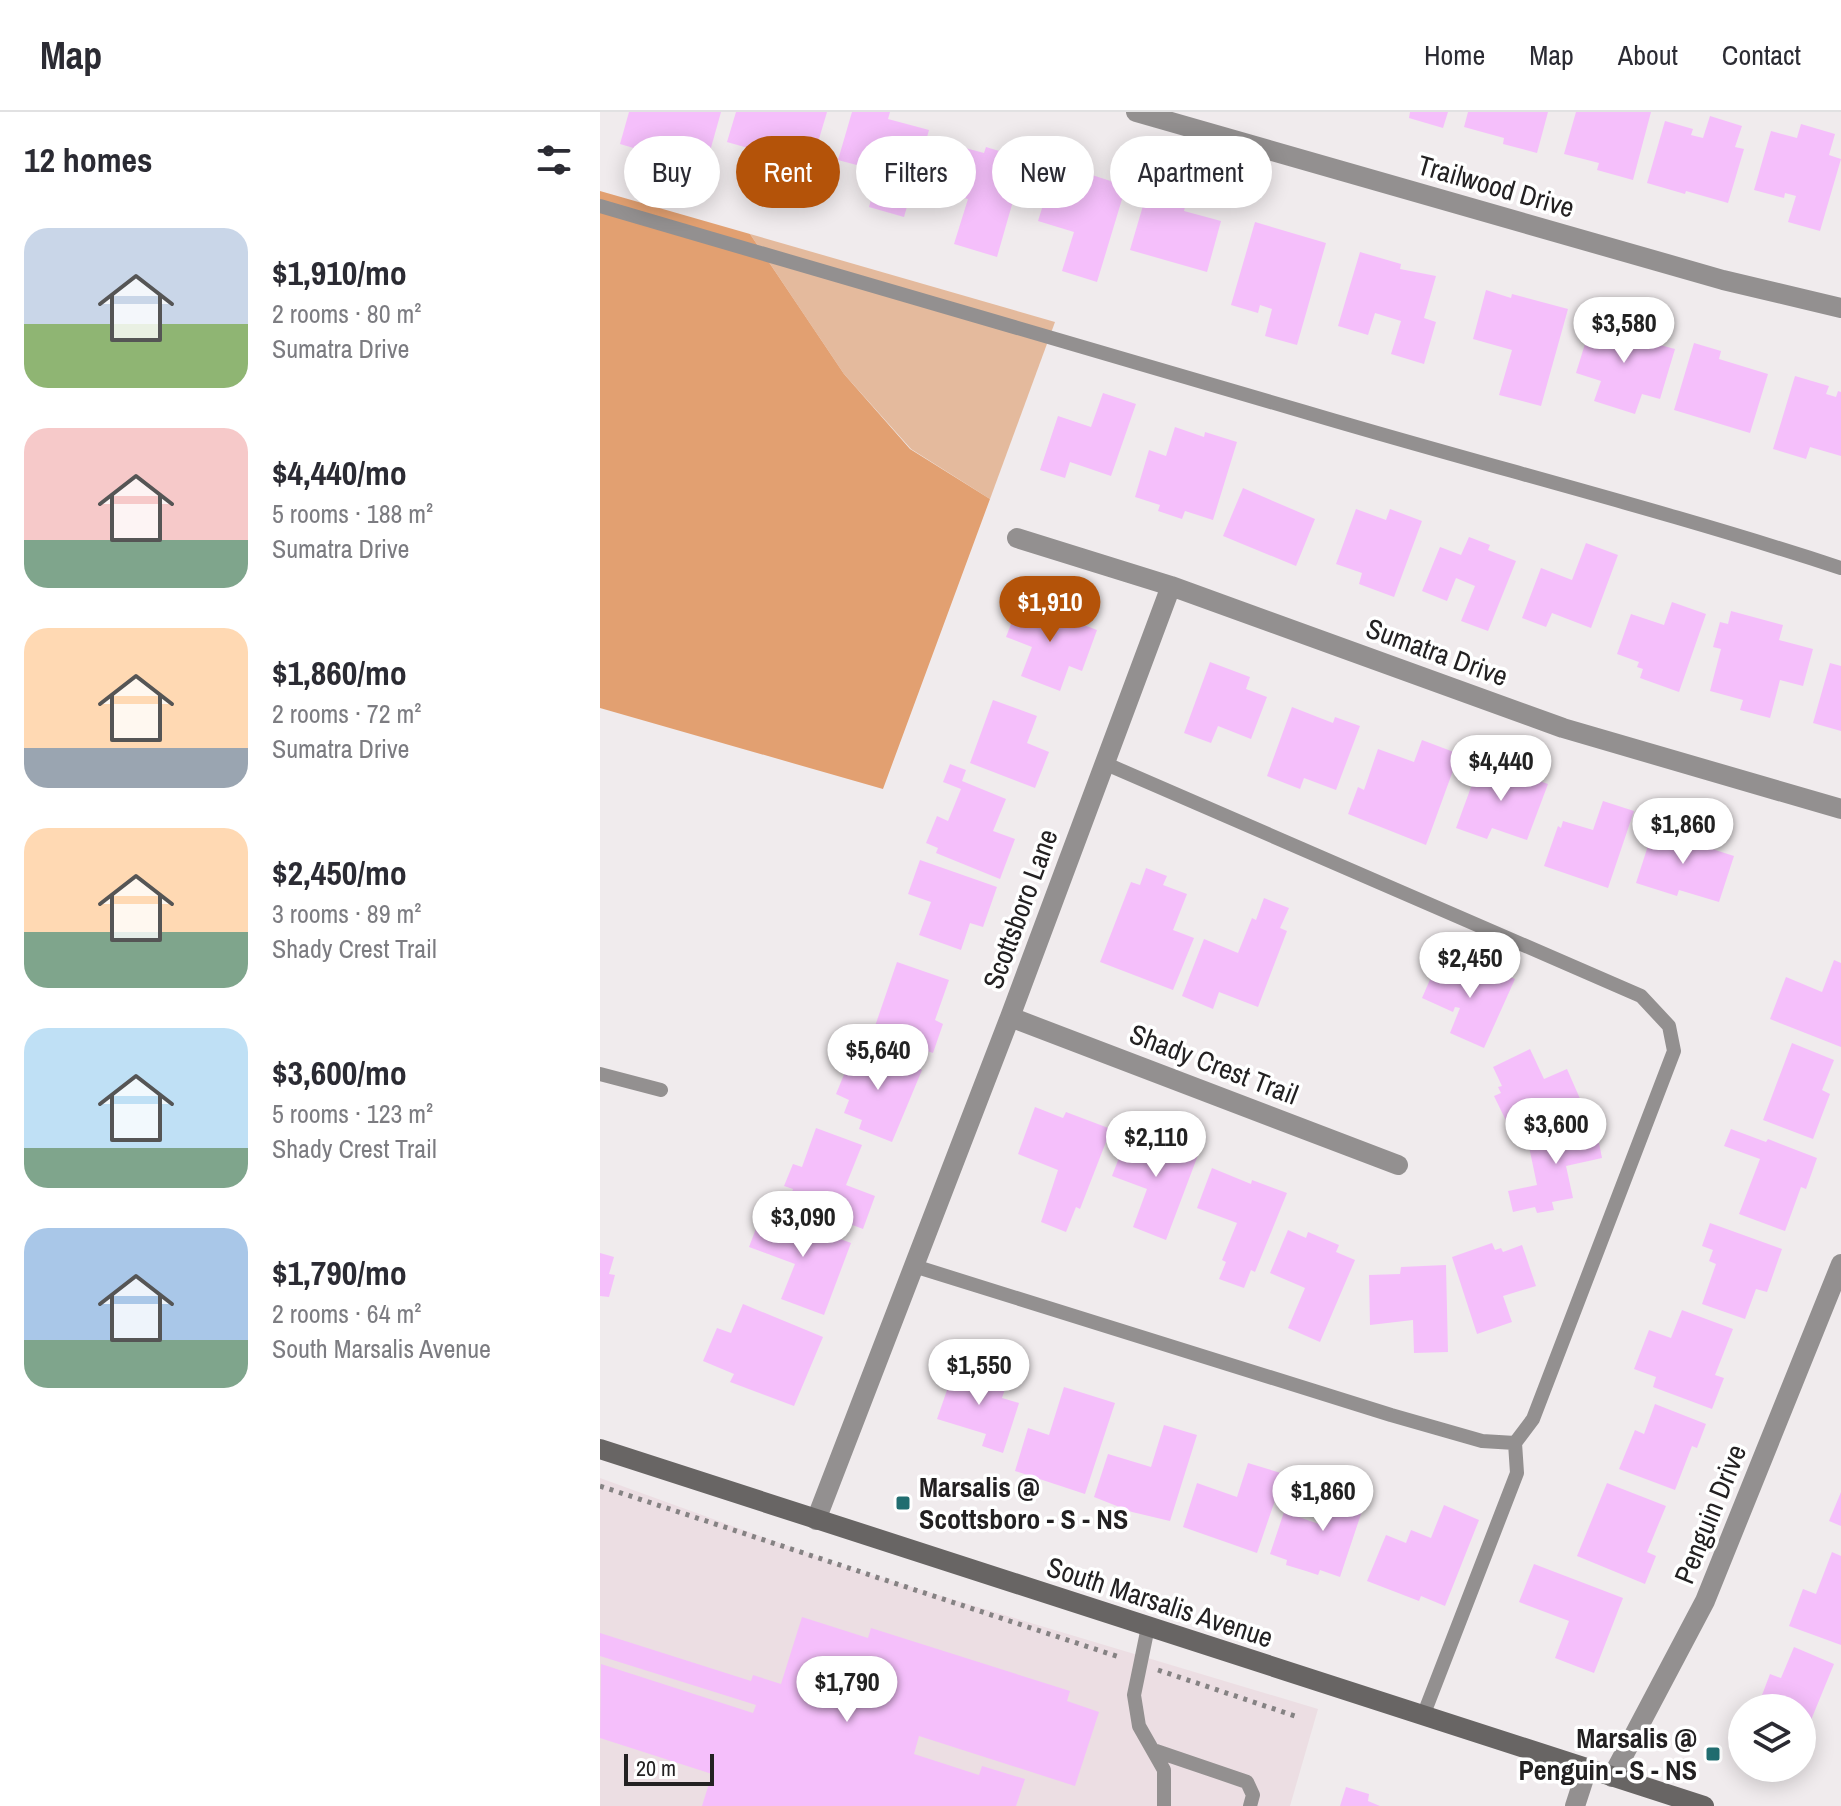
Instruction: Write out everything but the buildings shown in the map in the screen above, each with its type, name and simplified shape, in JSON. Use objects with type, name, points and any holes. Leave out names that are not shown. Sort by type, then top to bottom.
[{"type":"street","name":"Trailwood Drive","points":[[1136,112],[1723,280],[1841,308]]},
{"type":"street","name":"Sumatra Drive","points":[[1017,538],[1171,586],[1563,728],[1841,809]]},
{"type":"street","name":"Scottsboro Lane","points":[[816,1520],[1010,1017],[1171,586]]},
{"type":"street","name":"Shady Crest Trail","points":[[1010,1017],[1398,1165]]},
{"type":"street","name":"Penguin Drive","points":[[1612,1777],[1705,1601],[1841,1264]]},
{"type":"street","name":"South Marsalis Avenue","points":[[600,1449],[1704,1806]]},
{"type":"street","points":[[1575,1806],[1587,1769]]},
{"type":"lane","points":[[600,206],[1719,529],[1841,568]]},
{"type":"lane","points":[[1104,763],[1641,996],[1669,1026],[1674,1051],[1533,1419],[1515,1443],[1517,1473],[1423,1716]]},
{"type":"lane","points":[[600,1074],[661,1090]]},
{"type":"lane","points":[[914,1266],[1391,1415],[1482,1441],[1515,1443]]},
{"type":"lane","points":[[1148,1627],[1134,1695],[1139,1726],[1156,1751],[1164,1770],[1164,1806]]},
{"type":"lane","points":[[1156,1751],[1247,1782],[1253,1795],[1250,1806]]},
{"type":"path","points":[[600,1486],[1298,1717]]},
{"type":"shaded area","points":[[600,191],[624,198],[624,208],[659,208],[750,234],[844,374],[910,449],[990,499],[883,789],[600,708]]},
{"type":"shaded area","points":[[750,234],[1055,322],[990,499],[911,449],[844,374]]},
{"type":"shaded area","points":[[600,1478],[851,1569],[1318,1709],[1290,1806],[600,1806]]},
{"type":"place","name":"Marsalis @ Scottsboro - S - NS","points":[[903,1503]]},
{"type":"place","name":"Marsalis @ Penguin - S - NS","points":[[1713,1754]]}]
